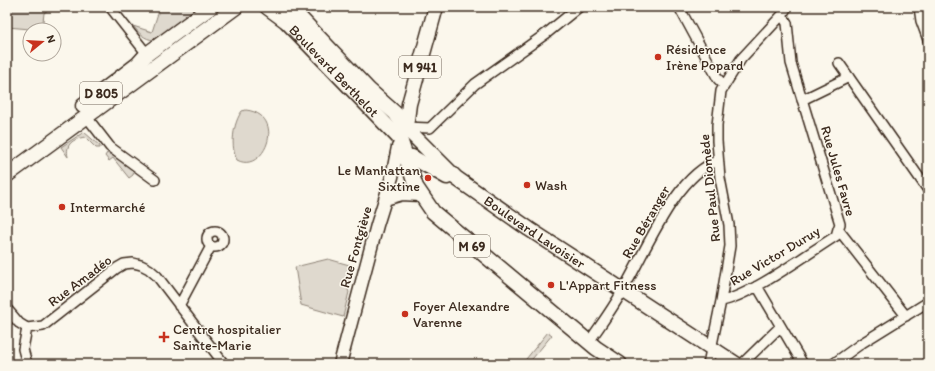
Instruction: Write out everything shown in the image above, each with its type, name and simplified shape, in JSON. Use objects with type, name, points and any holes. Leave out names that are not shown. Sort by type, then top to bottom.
[{"type":"main road","name":"D 805","points":[[7,163],[131,70],[147,54],[211,7]]},
{"type":"main road","name":"D 805","points":[[7,175],[236,7]]},
{"type":"main road","name":"Boulevard Berthelot","points":[[267,7],[286,21],[402,133]]},
{"type":"main road","name":"Boulevard Berthelot","points":[[290,7],[369,90],[395,113],[402,133]]},
{"type":"main road","name":"M 941","points":[[402,133],[407,120],[409,104],[436,7]]},
{"type":"main road","name":"M 69","points":[[402,133],[400,155],[420,195],[433,212],[588,342],[620,364]]},
{"type":"main road","name":"Boulevard Lavoisier","points":[[402,133],[477,194],[736,364]]},
{"type":"main road","name":"M 69","points":[[400,155],[419,160],[447,177],[456,178]]},
{"type":"main road","name":"Rue Fontgiève","points":[[340,364],[385,199],[400,155]]},
{"type":"main road","points":[[385,199],[402,194],[420,195]]},
{"type":"street","points":[[110,7],[147,54]]},
{"type":"street","points":[[402,133],[430,128],[474,84],[547,33],[579,7]]},
{"type":"street","points":[[679,7],[718,79],[724,85]]},
{"type":"street","points":[[920,7],[921,21],[928,40]]},
{"type":"street","name":"Rue Paul Diomède","points":[[708,364],[729,259],[731,235],[718,161],[717,125],[721,91],[741,59],[785,11]]},
{"type":"street","name":"Rue Jules Favre","points":[[785,11],[791,63],[840,224],[838,229],[906,316]]},
{"type":"street","points":[[839,63],[928,190]]},
{"type":"street","points":[[802,100],[849,77]]},
{"type":"street","points":[[86,116],[110,147],[155,180]]},
{"type":"street","name":"Rue Béranger","points":[[588,342],[623,290],[677,193],[710,163],[718,161]]},
{"type":"street","name":"Rue Victor Duruy","points":[[721,301],[728,300],[757,286],[836,236],[838,229]]},
{"type":"street","points":[[179,306],[211,246]]},
{"type":"street","name":"Rue Amadéo","points":[[27,328],[43,326],[117,268],[133,263],[149,269],[157,276],[224,364]]},
{"type":"street","points":[[757,286],[803,364]]},
{"type":"street","points":[[833,364],[928,302]]},
{"type":"street","points":[[7,309],[19,323],[27,328],[23,350],[26,364]]},
{"type":"street","points":[[742,364],[780,327]]},
{"type":"shaded area","points":[[7,7],[52,7],[44,13],[43,22],[22,22],[22,28],[7,27]]},
{"type":"shaded area","points":[[160,7],[201,7],[154,40],[147,39],[133,26],[152,32]]},
{"type":"shaded area","points":[[246,110],[259,114],[266,122],[269,132],[263,152],[256,159],[247,162],[237,160],[233,142],[236,122],[242,111]]},
{"type":"shaded area","points":[[84,132],[100,146],[100,148],[96,148],[85,137],[81,138],[69,145],[67,152],[68,157],[61,147]]},
{"type":"shaded area","points":[[107,153],[128,165],[134,171],[133,175],[129,178],[113,158],[109,161],[105,156]]},
{"type":"shaded area","points":[[328,259],[353,266],[347,279],[349,279],[347,288],[349,292],[343,317],[301,305],[295,267]]},
{"type":"shaded area","points":[[548,332],[552,335],[528,364],[522,364]]},
{"type":"place","name":"Résidence Irène Popard","points":[[658,57]]},
{"type":"place","name":"Le Manhattan Sixtine","points":[[428,178]]},
{"type":"place","name":"Wash","points":[[527,185]]},
{"type":"place","name":"Intermarché","points":[[62,207]]},
{"type":"place","name":"L'Appart Fitness","points":[[551,285]]},
{"type":"place","name":"Foyer Alexandre Varenne","points":[[405,314]]},
{"type":"place","name":"Centre hospitalier Sainte-Marie","points":[[164,337]]}]
